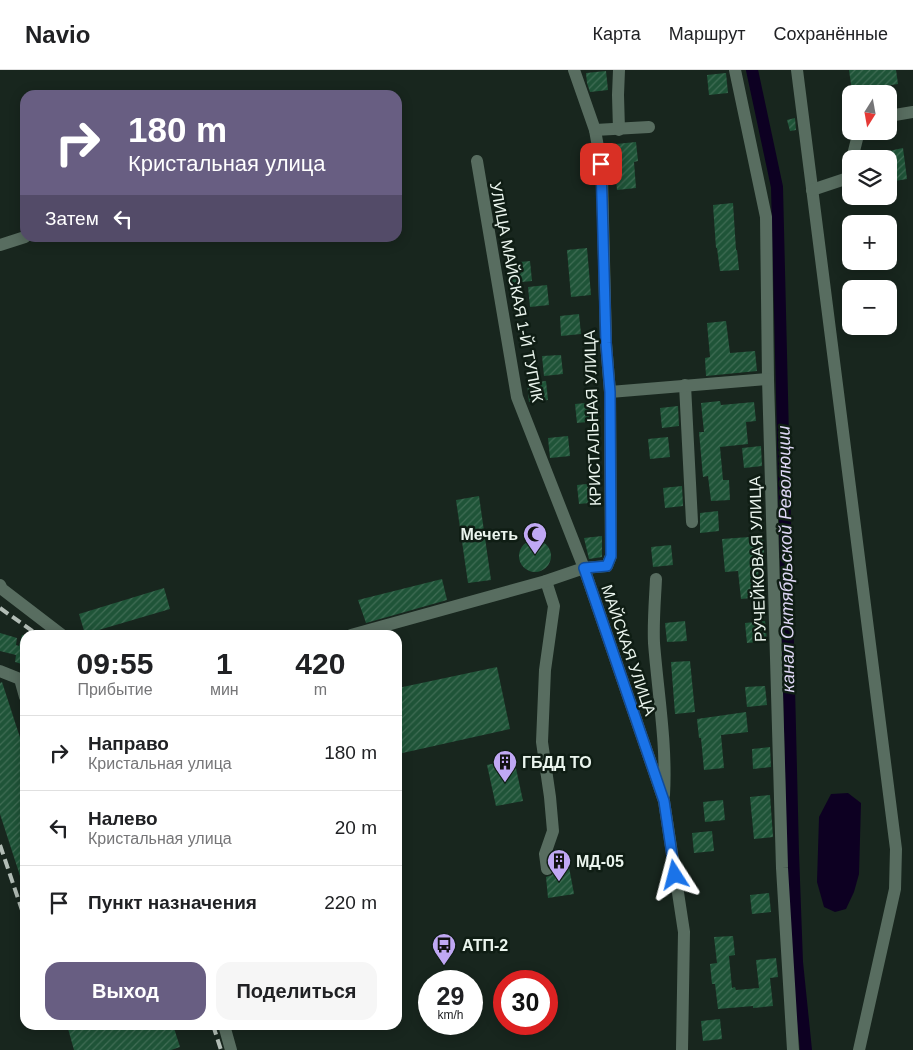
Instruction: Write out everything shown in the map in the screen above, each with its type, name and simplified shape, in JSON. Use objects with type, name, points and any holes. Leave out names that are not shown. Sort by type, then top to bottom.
[{"type":"street","name":"КРИСТАЛЬНАЯ УЛИЦА","points":[[574,70],[595,130],[601,164],[606,343],[610,392],[611,556],[607,566],[584,568]]},
{"type":"street","points":[[619,70],[619,130]]},
{"type":"street","name":"РУЧЕЙКОВАЯ УЛИЦА","points":[[735,70],[766,217],[768,378],[782,868],[794,1050]]},
{"type":"street","points":[[797,70],[896,850],[895,889],[859,1050]]},
{"type":"street","points":[[898,114],[913,112]]},
{"type":"street","points":[[595,130],[649,127]]},
{"type":"street","name":"УЛИЦА МАЙСКАЯ 1-Й ТУПИК","points":[[477,161],[517,397],[584,568]]},
{"type":"street","points":[[812,190],[842,180]]},
{"type":"street","points":[[0,245],[20,239]]},
{"type":"street","points":[[610,392],[768,378]]},
{"type":"street","points":[[685,385],[692,522]]},
{"type":"street","name":"МАЙСКАЯ УЛИЦА","points":[[370,630],[546,581],[584,568],[664,801],[684,932],[682,1050]]},
{"type":"street","name":"МАЙСКАЯ УЛИЦА","points":[[656,578],[654,642],[664,755],[664,801]]},
{"type":"street","points":[[546,581],[554,606],[545,670],[542,742],[553,831],[545,854],[547,869]]},
{"type":"street","points":[[0,585],[2,589],[55,630]]},
{"type":"street","points":[[0,672],[20,679]]},
{"type":"street","points":[[226,1030],[232,1050]]},
{"type":"shaded area","points":[[848,793],[861,803],[859,874],[854,892],[846,909],[835,912],[824,907],[817,882],[819,817],[831,794]]},
{"type":"building","points":[[849,70],[896,70],[898,84],[851,85]]},
{"type":"building","points":[[606,71],[608,90],[590,92],[586,73]]},
{"type":"building","points":[[726,73],[728,93],[709,95],[707,75]]},
{"type":"building","points":[[795,118],[796,130],[790,131],[787,120]]},
{"type":"building","points":[[636,142],[638,161],[634,162],[636,188],[617,190],[615,170],[619,170],[616,144]]},
{"type":"building","points":[[903,148],[907,179],[897,181],[897,150],[894,150]]},
{"type":"building","points":[[733,203],[739,270],[720,271],[716,248],[713,205]]},
{"type":"building","points":[[587,248],[591,295],[571,297],[567,250]]},
{"type":"building","points":[[530,261],[532,281],[512,283],[510,263]]},
{"type":"building","points":[[547,285],[549,305],[530,307],[528,287]]},
{"type":"building","points":[[579,314],[581,334],[561,336],[560,316]]},
{"type":"building","points":[[726,321],[730,353],[755,351],[757,371],[706,376],[705,358],[710,357],[707,323]]},
{"type":"building","points":[[561,355],[563,374],[544,376],[542,356]]},
{"type":"building","points":[[546,381],[548,400],[529,402],[527,383]]},
{"type":"building","points":[[720,401],[721,405],[754,402],[756,421],[746,422],[748,444],[720,447],[723,480],[729,480],[730,500],[711,501],[708,476],[703,477],[699,432],[704,432],[701,403]]},
{"type":"building","points":[[595,402],[597,421],[577,423],[575,404]]},
{"type":"building","points":[[678,406],[679,426],[662,428],[660,408]]},
{"type":"building","points":[[568,436],[570,456],[550,458],[548,438]]},
{"type":"building","points":[[668,437],[670,457],[650,459],[648,439]]},
{"type":"building","points":[[761,446],[762,466],[744,468],[742,448]]},
{"type":"building","points":[[597,483],[599,502],[579,504],[577,485]]},
{"type":"building","points":[[682,486],[683,506],[665,508],[663,488]]},
{"type":"building","points":[[479,496],[491,580],[468,583],[456,500]]},
{"type":"building","points":[[718,511],[719,531],[700,533],[700,513]]},
{"type":"building","points":[[602,536],[602,557],[589,559],[584,538]]},
{"type":"building","points":[[763,536],[765,569],[758,570],[760,597],[741,599],[738,571],[725,572],[722,539]]},
{"type":"building","name":"Мечеть","points":[[535,540],[547,544],[551,556],[547,568],[535,572],[523,568],[519,556],[523,544]]},
{"type":"building","points":[[671,545],[673,565],[653,567],[651,547]]},
{"type":"building","points":[[442,579],[447,600],[366,623],[358,600]]},
{"type":"building","points":[[164,588],[170,609],[99,630],[84,630],[79,614]]},
{"type":"building","points":[[685,621],[687,641],[667,642],[665,623]]},
{"type":"building","points":[[765,621],[767,641],[747,643],[745,623]]},
{"type":"building","points":[[0,633],[17,638],[16,645],[19,646],[20,642],[20,664],[15,662],[16,655],[0,651]]},
{"type":"building","points":[[690,661],[695,712],[675,714],[671,662]]},
{"type":"building","points":[[497,667],[510,729],[402,753],[402,687]]},
{"type":"building","points":[[2,682],[20,738],[20,876],[0,814],[0,683]]},
{"type":"building","points":[[765,686],[767,705],[747,707],[745,687]]},
{"type":"building","points":[[746,712],[748,732],[721,735],[724,768],[704,770],[697,719]]},
{"type":"building","points":[[770,747],[771,767],[753,769],[752,749]]},
{"type":"building","name":"ГБДД ТО","points":[[514,759],[523,801],[496,806],[487,765]]},
{"type":"building","points":[[770,795],[773,837],[754,839],[750,797]]},
{"type":"building","points":[[723,800],[725,820],[705,822],[703,802]]},
{"type":"building","points":[[712,831],[714,851],[694,853],[692,833]]},
{"type":"building","name":"МД-05","points":[[569,867],[574,894],[548,898],[546,877],[552,875],[555,869]]},
{"type":"building","points":[[769,893],[771,912],[752,914],[750,895]]},
{"type":"building","points":[[733,936],[735,955],[729,956],[732,988],[735,987],[736,990],[759,988],[756,960],[776,958],[778,977],[770,978],[773,1006],[718,1009],[715,984],[712,984],[710,964],[717,963],[714,937]]},
{"type":"building","points":[[720,1019],[722,1039],[703,1041],[701,1021]]},
{"type":"building","points":[[68,1030],[175,1030],[180,1047],[171,1050],[74,1050]]},
{"type":"waterway","name":"канал Октябрьской Революции","points":[[752,70],[777,187],[793,853],[797,962],[806,1050]]},
{"type":"railway","points":[[0,608],[31,630]]},
{"type":"railway","points":[[0,845],[20,904]]},
{"type":"railway","points":[[215,1030],[221,1050]]},
{"type":"place","name":"Мечеть","points":[[535,555]]},
{"type":"place","name":"ГБДД ТО","points":[[505,783]]},
{"type":"place","name":"МД-05","points":[[559,882]]},
{"type":"place","name":"АТП-2","points":[[444,966]]},
{"type":"route","points":[[601,164],[606,343],[610,392],[611,556],[607,566],[584,568],[664,801],[675,875]]}]
